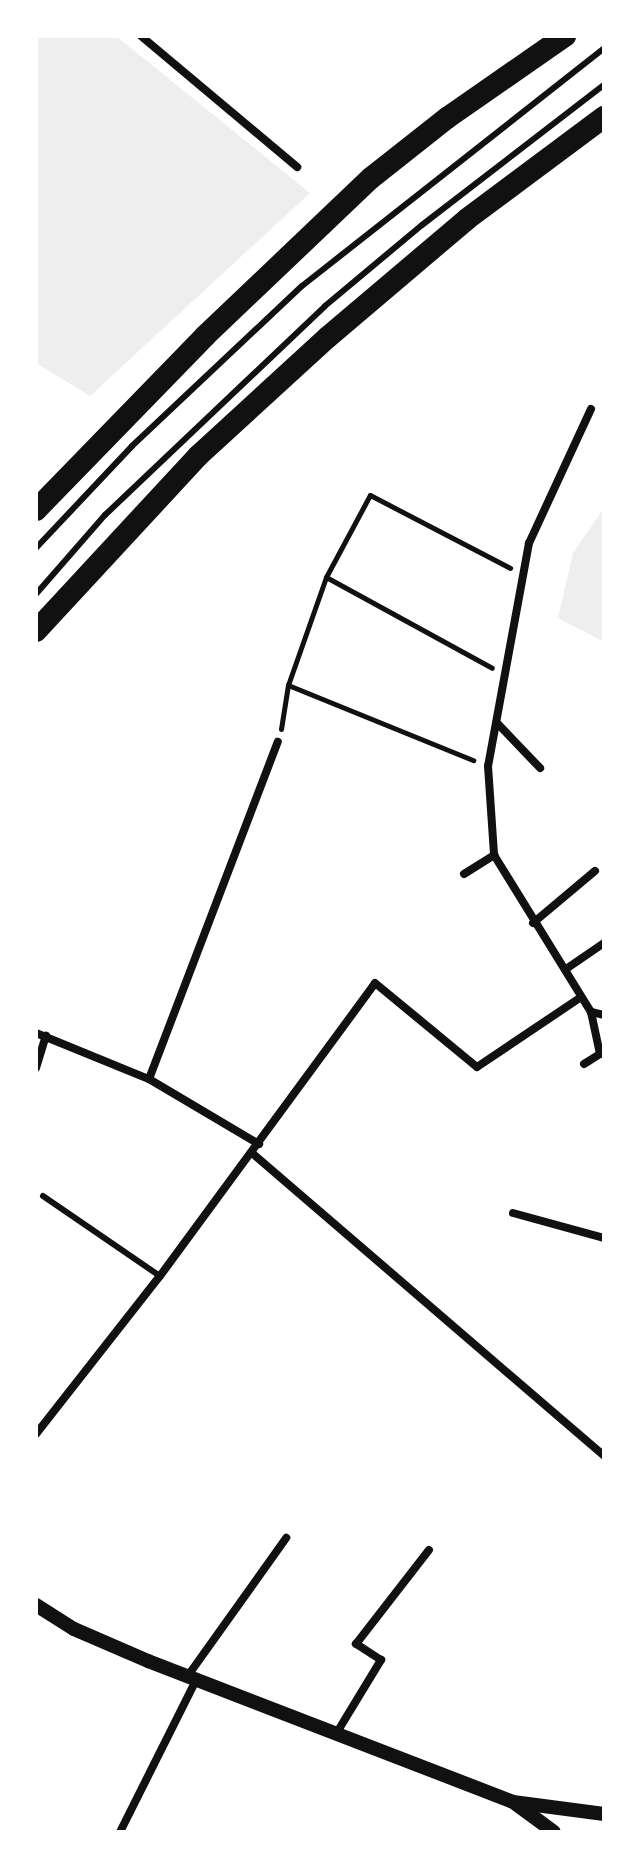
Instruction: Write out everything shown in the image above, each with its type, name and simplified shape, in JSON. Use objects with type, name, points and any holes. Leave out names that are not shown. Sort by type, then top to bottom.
[{"type":"highway","points":[[36,510],[75,467],[295,248],[371,178],[447,118],[565,36]]},
{"type":"highway","points":[[36,631],[198,456],[328,337],[467,219],[604,117]]},
{"type":"highway","points":[[36,497],[75,467]]},
{"type":"street","points":[[141,36],[297,167]]},
{"type":"street","points":[[584,1064],[600,1054],[591,1012],[566,969],[533,923],[494,855],[488,766],[529,543],[591,409]]},
{"type":"street","points":[[498,724],[540,768]]},
{"type":"street","points":[[149,1079],[278,742]]},
{"type":"street","points":[[464,874],[494,855]]},
{"type":"street","points":[[533,923],[595,871]]},
{"type":"street","points":[[566,969],[604,943]]},
{"type":"street","points":[[36,1434],[160,1276],[375,983],[477,1067],[581,997]]},
{"type":"street","points":[[591,1012],[604,1015]]},
{"type":"street","points":[[36,1033],[149,1079],[259,1144]]},
{"type":"street","points":[[36,1068],[46,1036]]},
{"type":"street","points":[[252,1153],[604,1456]]},
{"type":"street","points":[[513,1213],[604,1238]]},
{"type":"street","points":[[120,1832],[192,1679],[286,1538]]},
{"type":"street","points":[[336,1734],[381,1660],[356,1644],[429,1550]]},
{"type":"street","points":[[36,1605],[74,1629],[192,1679],[513,1802],[604,1814]]},
{"type":"street","points":[[513,1802],[554,1832]]},
{"type":"lane","points":[[36,548],[143,436],[302,286],[604,48]]},
{"type":"lane","points":[[36,594],[105,515],[325,306],[422,225],[604,85]]},
{"type":"lane","points":[[43,1196],[160,1276]]},
{"type":"path","points":[[278,742],[288,685],[326,577],[370,495],[521,574]]},
{"type":"path","points":[[326,577],[504,675]]},
{"type":"path","points":[[288,685],[488,766]]},
{"type":"shaded area","points":[[36,36],[116,36],[310,193],[90,396],[36,363]]},
{"type":"shaded area","points":[[604,508],[604,642],[558,618],[573,553]]}]
